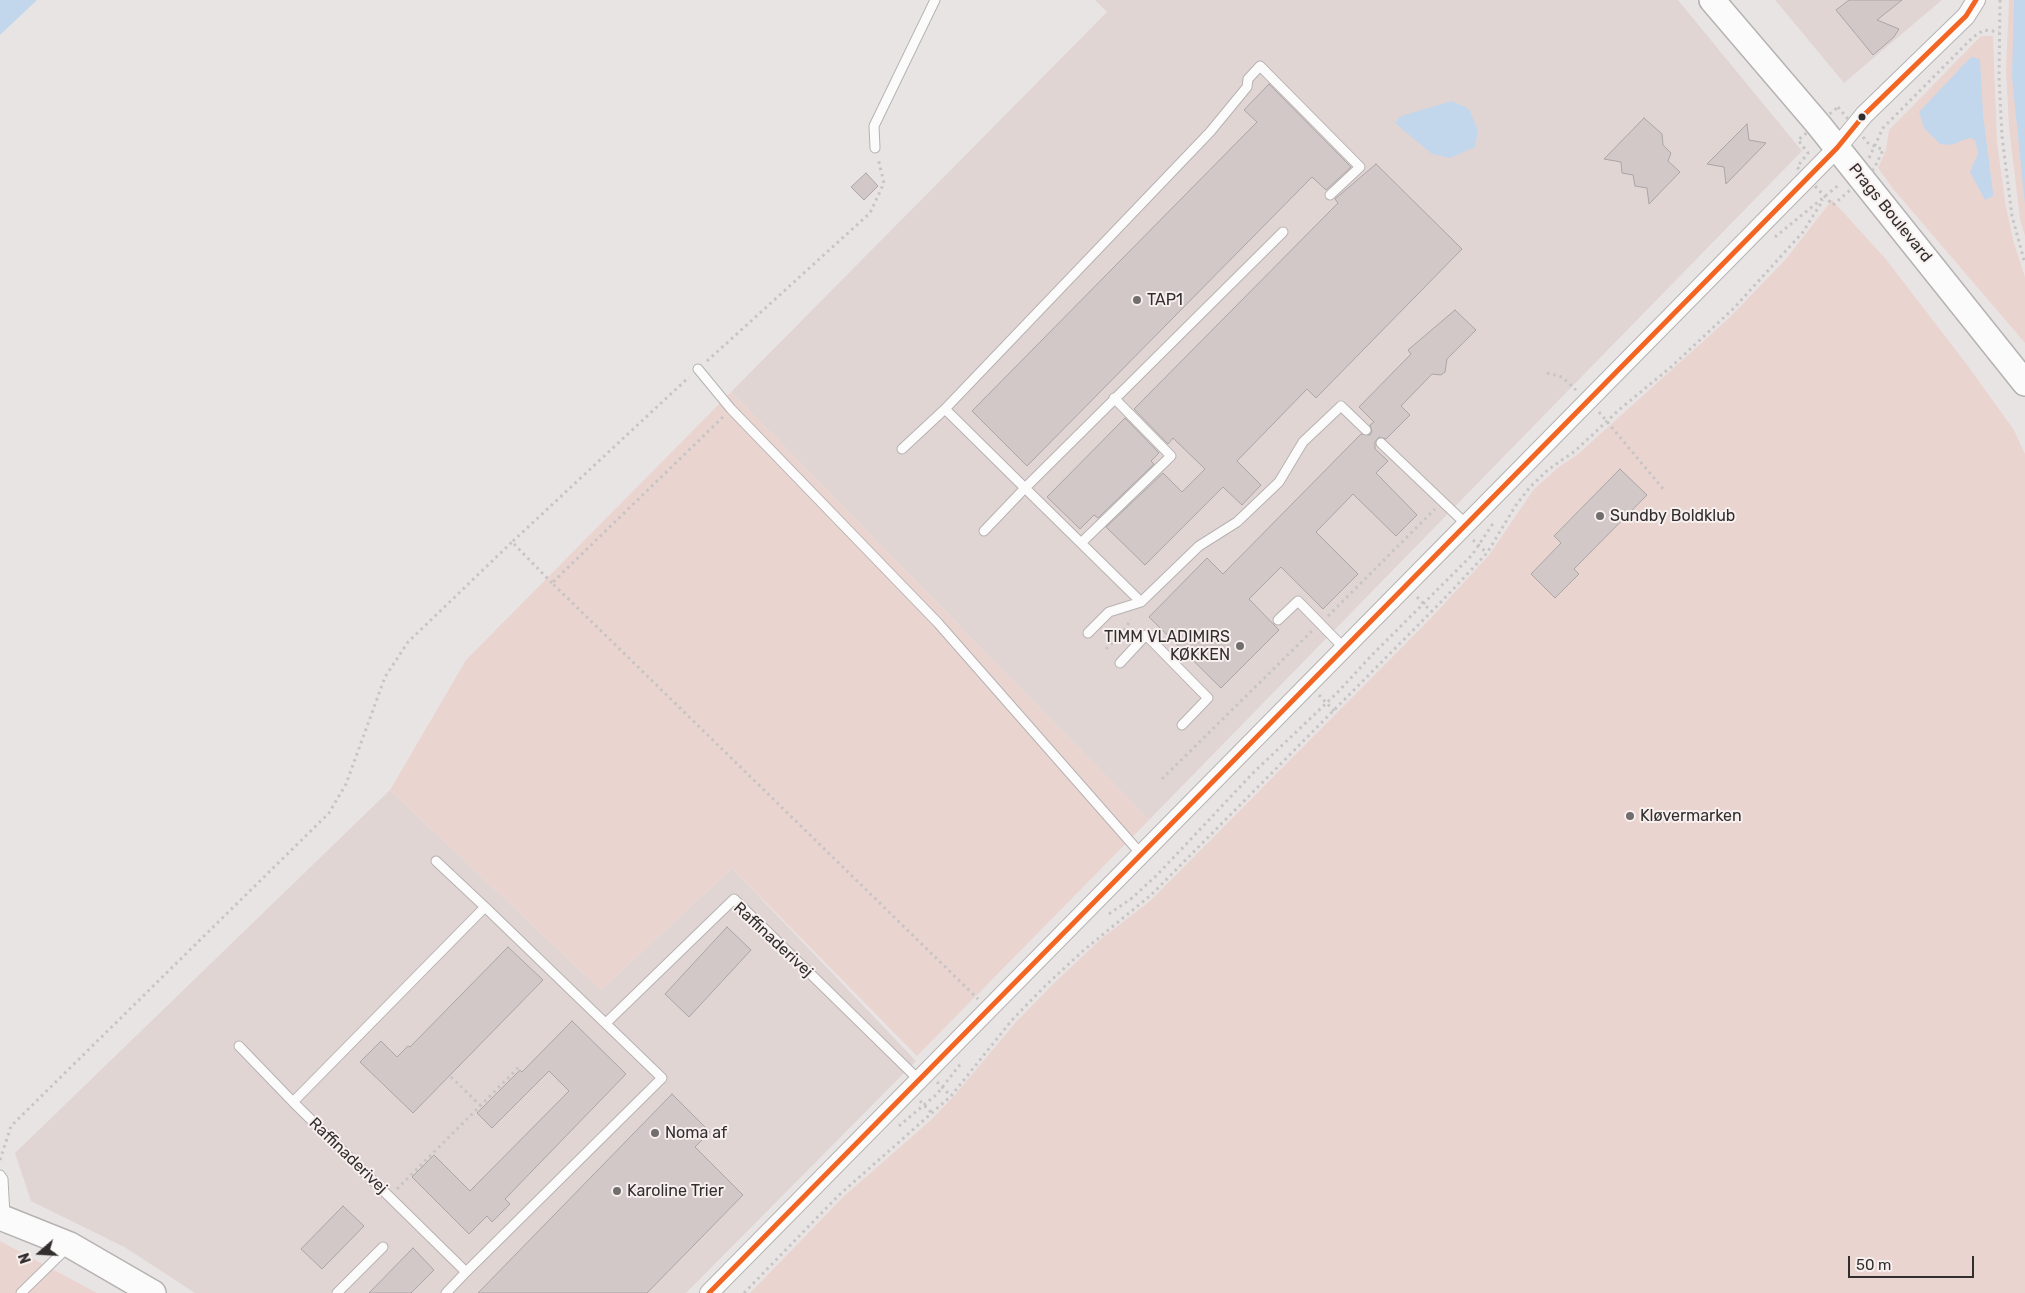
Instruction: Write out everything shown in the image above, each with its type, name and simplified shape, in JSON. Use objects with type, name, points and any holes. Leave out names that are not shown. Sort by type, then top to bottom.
[{"type":"street","name":"Prags Boulevard","points":[[1712,0],[1837,148],[1969,310],[2025,383]]},
{"type":"street","points":[[709,1293],[1466,524],[1593,406],[1971,3]]},
{"type":"street","points":[[2,1217],[70,1245],[152,1293]]},
{"type":"lane","points":[[875,148],[874,126],[935,0]]},
{"type":"lane","points":[[902,449],[945,409],[1210,132],[1247,87],[1248,79],[1260,66],[1360,167],[1330,195]]},
{"type":"lane","points":[[984,530],[1114,398],[1283,232]]},
{"type":"lane","points":[[698,369],[731,409],[938,623],[1141,854]]},
{"type":"lane","points":[[1081,543],[1171,456],[1114,398]]},
{"type":"lane","points":[[1088,632],[1109,612],[1142,602],[1200,546],[1237,522],[1279,482],[1303,442],[1341,406],[1366,430]]},
{"type":"lane","points":[[945,409],[1142,602]]},
{"type":"lane","points":[[1380,443],[1466,524]]},
{"type":"lane","points":[[1278,620],[1298,601],[1344,648]]},
{"type":"lane","points":[[1120,662],[1146,636],[1208,698],[1182,725]]},
{"type":"lane","points":[[436,861],[662,1078],[446,1293]]},
{"type":"lane","name":"Raffinaderivej","points":[[606,1023],[734,899],[919,1080]]},
{"type":"lane","points":[[293,1102],[485,907]]},
{"type":"lane","name":"Raffinaderivej","points":[[239,1046],[293,1102],[466,1272]]},
{"type":"lane","points":[[0,1175],[3,1179],[2,1217]]},
{"type":"lane","points":[[21,1293],[70,1245]]},
{"type":"lane","points":[[337,1293],[383,1247]]},
{"type":"path","points":[[2000,0],[1999,95],[2006,172],[2014,225],[2025,264]]},
{"type":"path","points":[[1855,171],[1873,153],[1883,128],[1974,37],[1984,30],[1999,32]]},
{"type":"path","points":[[0,1160],[12,1126],[329,813],[346,784],[385,676],[408,642],[512,542],[698,369],[870,213],[884,183],[875,148]]},
{"type":"path","points":[[744,1293],[838,1196],[951,1096],[1012,1020],[1046,985],[1084,950],[1151,895],[1334,711],[1487,553],[1516,505],[1530,487],[1549,469],[1575,451],[1606,420],[1672,367],[1740,302],[1803,232],[1826,196]]},
{"type":"path","points":[[1547,373],[1562,377],[1593,406],[1664,490]]},
{"type":"path","points":[[552,583],[731,409]]},
{"type":"path","points":[[1162,779],[1442,501]]},
{"type":"path","points":[[1106,916],[1132,898],[1157,875],[1253,774],[1327,703],[1478,546],[1496,518]]},
{"type":"path","points":[[512,542],[962,986],[989,1009]]},
{"type":"path","points":[[1478,546],[1487,553]]},
{"type":"path","points":[[1106,650],[1124,631],[1142,602]]},
{"type":"path","points":[[1424,604],[1431,611]]},
{"type":"path","points":[[1327,703],[1334,711]]},
{"type":"path","points":[[892,1131],[925,1106],[966,1057]]},
{"type":"path","points":[[389,1197],[518,1068]]},
{"type":"path","points":[[451,1077],[480,1106]]},
{"type":"path","points":[[942,1088],[951,1096]]},
{"type":"path","points":[[925,1106],[932,1113]]},
{"type":"shaded area","points":[[1095,0],[1678,0],[1802,151],[1149,820],[731,392],[1107,12]]},
{"type":"shaded area","points":[[1775,0],[1942,0],[1844,83]]},
{"type":"shaded area","points":[[2009,0],[2025,0],[2025,236],[2020,219],[2009,127],[2006,70]]},
{"type":"shaded area","points":[[1981,36],[1993,36],[1997,143],[2006,207],[2014,243],[2025,277],[2025,343],[1894,190],[1878,168],[1886,150],[1889,130]]},
{"type":"shaded area","name":"Kløvermarken","points":[[1832,200],[1885,258],[1968,366],[2014,430],[2025,454],[2025,1293],[750,1293],[844,1196],[931,1120],[953,1097],[1016,1022],[1053,984],[1102,938],[1150,901],[1431,618],[1489,555],[1534,489],[1560,466],[1577,455],[1729,318],[1785,260]]},
{"type":"shaded area","points":[[731,392],[1149,820],[917,1056],[732,868],[601,990],[390,790],[466,660]]},
{"type":"shaded area","points":[[390,790],[601,990],[732,868],[916,1061],[686,1293],[195,1293],[126,1248],[31,1201],[15,1153]]},
{"type":"shaded area","points":[[0,1241],[97,1293],[0,1293]]},
{"type":"water","points":[[0,0],[37,0],[0,35]]},
{"type":"water","points":[[2014,0],[2025,0],[2025,205],[2012,77]]},
{"type":"water","points":[[1971,57],[1980,59],[1983,114],[1993,193],[1993,196],[1985,200],[1970,172],[1978,153],[1975,140],[1969,138],[1951,145],[1940,144],[1924,128],[1919,112]]},
{"type":"water","points":[[1452,101],[1469,109],[1478,130],[1475,147],[1450,158],[1432,154],[1395,123],[1401,116]]},
{"type":"building","points":[[1849,0],[1902,0],[1877,20],[1899,29],[1894,37],[1873,55],[1836,10]]},
{"type":"building","name":"TAP1","points":[[1269,84],[1351,167],[1326,190],[1312,177],[1027,466],[972,411],[1257,122],[1244,110]]},
{"type":"building","points":[[1644,118],[1662,134],[1663,145],[1671,153],[1668,161],[1680,172],[1649,204],[1647,188],[1635,186],[1633,175],[1622,173],[1621,162],[1604,159]]},
{"type":"building","points":[[1747,124],[1749,140],[1766,143],[1726,184],[1724,167],[1707,164]]},
{"type":"building","points":[[1376,164],[1462,249],[1316,398],[1307,389],[1237,461],[1261,485],[1242,505],[1223,487],[1145,565],[1106,527],[1163,473],[1182,492],[1205,469],[1173,438],[1168,444],[1134,409],[1338,203],[1335,199]]},
{"type":"building","points":[[866,173],[878,186],[864,200],[851,187]]},
{"type":"building","points":[[1455,310],[1476,330],[1447,359],[1445,372],[1441,375],[1432,374],[1401,406],[1410,415],[1386,439],[1379,437],[1375,442],[1375,449],[1388,461],[1376,473],[1417,515],[1396,536],[1353,494],[1316,532],[1358,574],[1323,609],[1281,567],[1249,599],[1279,630],[1221,688],[1149,617],[1207,558],[1223,574],[1361,434],[1370,435],[1372,431],[1370,425],[1374,422],[1359,407],[1411,354],[1408,350]]},
{"type":"building","points":[[1125,418],[1159,453],[1151,461],[1154,464],[1098,518],[1094,515],[1080,529],[1047,497]]},
{"type":"building","name":"Sundby Boldklub","points":[[1620,469],[1647,495],[1574,569],[1579,574],[1555,598],[1531,574],[1561,543],[1554,536]]},
{"type":"building","points":[[727,927],[751,950],[689,1017],[665,994]]},
{"type":"building","points":[[508,947],[543,980],[413,1113],[360,1062],[381,1041],[397,1057],[408,1046],[410,1047]]},
{"type":"building","points":[[572,1021],[626,1074],[505,1199],[510,1204],[492,1222],[487,1216],[469,1234],[412,1177],[434,1155],[470,1191],[569,1091],[549,1071],[492,1128],[477,1113],[520,1070],[522,1072]]},
{"type":"building","points":[[672,1094],[710,1132],[695,1147],[743,1195],[647,1293],[478,1293]]},
{"type":"building","points":[[343,1206],[364,1226],[322,1269],[301,1249]]},
{"type":"building","points":[[413,1248],[434,1270],[411,1293],[369,1293]]},
{"type":"transit line","points":[[709,1293],[1837,148],[1864,115],[1966,16],[1976,0]]},
{"type":"place","name":"TAP1","points":[[1137,300]]},
{"type":"place","name":"Sundby Boldklub","points":[[1600,516]]},
{"type":"place","name":"TIMM VLADIMIRS KØKKEN","points":[[1240,646]]},
{"type":"place","name":"Kløvermarken","points":[[1630,816]]},
{"type":"place","name":"Noma af","points":[[655,1133]]},
{"type":"place","name":"Karoline Trier","points":[[617,1191]]}]
